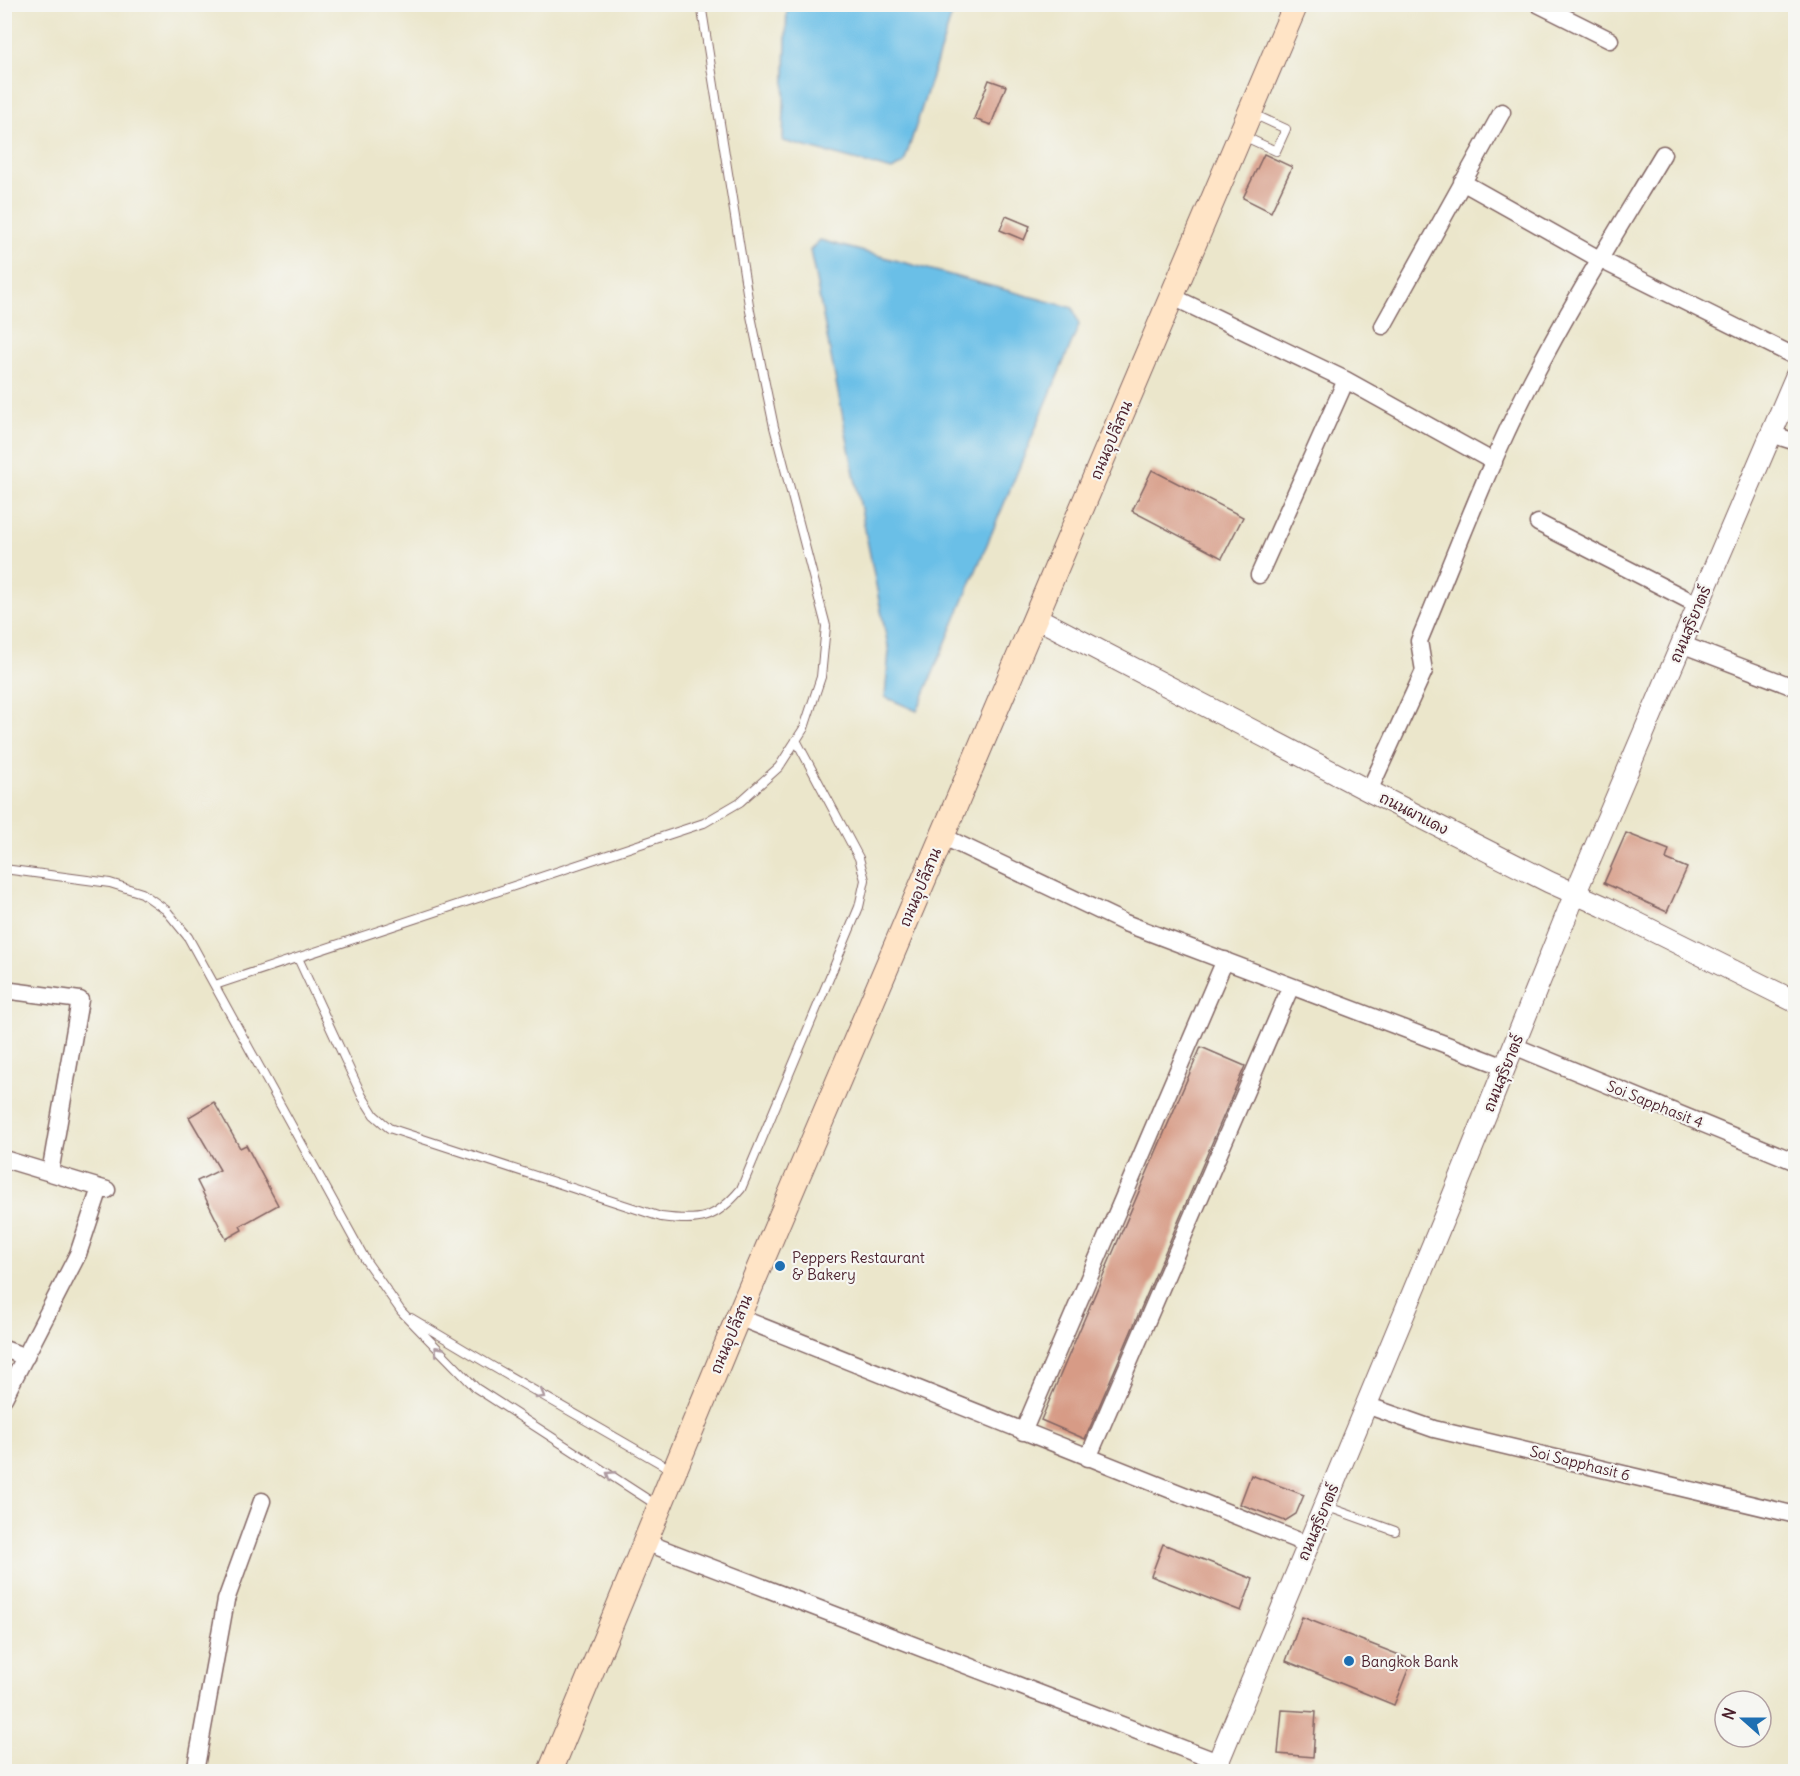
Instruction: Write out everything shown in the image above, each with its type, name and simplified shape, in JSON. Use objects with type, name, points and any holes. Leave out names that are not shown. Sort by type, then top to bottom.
[{"type":"main road","name":"ถนนอุปลีสาน","points":[[550,1772],[738,1317],[1296,4]]},
{"type":"street","points":[[1538,4],[1610,40]]},
{"type":"street","points":[[1383,326],[1502,112]]},
{"type":"street","points":[[1369,791],[1424,671],[1419,641],[1494,462],[1530,383],[1599,258],[1664,154]]},
{"type":"street","points":[[1462,182],[1599,258],[1796,357]]},
{"type":"street","points":[[1173,297],[1346,380],[1494,462]]},
{"type":"street","name":"ถนนสุริยาตร์","points":[[1216,1766],[1309,1545],[1575,894],[1796,376]]},
{"type":"street","points":[[1259,574],[1346,380]]},
{"type":"street","points":[[1771,434],[1796,442]]},
{"type":"street","points":[[1538,523],[1698,605]]},
{"type":"street","name":"ถนนผาแดง","points":[[1035,617],[1369,791],[1796,1002]]},
{"type":"street","points":[[1681,644],[1796,688]]},
{"type":"street","points":[[942,836],[1125,923],[1505,1067]]},
{"type":"street","points":[[1023,1432],[1225,960]]},
{"type":"street","points":[[1088,1458],[1291,986]]},
{"type":"street","points":[[4,990],[80,1000],[50,1173]]},
{"type":"street","name":"Soi Sapphasit 4","points":[[1514,1046],[1796,1161]]},
{"type":"street","points":[[4,1159],[103,1189],[78,1254],[4,1398]]},
{"type":"street","points":[[738,1317],[1309,1545]]},
{"type":"street","points":[[4,1349],[26,1357]]},
{"type":"street","name":"Soi Sapphasit 6","points":[[1366,1405],[1434,1429],[1796,1515]]},
{"type":"street","points":[[195,1772],[226,1600],[262,1501]]},
{"type":"street","points":[[645,1542],[1216,1766]]},
{"type":"lane","points":[[215,985],[704,823],[740,802],[779,767],[804,728],[821,677],[826,626],[774,428],[752,323],[701,4]]},
{"type":"lane","points":[[1241,135],[1276,151],[1286,129],[1250,112]]},
{"type":"lane","points":[[298,958],[362,1096],[374,1115],[389,1128],[661,1217],[683,1220],[708,1217],[726,1206],[741,1189],[860,907],[865,880],[859,858],[796,740]]},
{"type":"lane","points":[[4,869],[110,883],[142,893],[166,910],[188,937],[366,1261],[401,1311],[476,1388],[660,1507]]},
{"type":"lane","points":[[401,1311],[674,1471]]},
{"type":"lane","points":[[1325,1506],[1395,1531]]},
{"type":"water","points":[[787,5],[955,5],[904,163],[892,170],[783,141]]},
{"type":"water","points":[[820,240],[1073,308],[1079,325],[917,711],[885,697],[889,651],[810,250]]},
{"type":"building","points":[[989,80],[1006,86],[991,125],[974,119]]},
{"type":"building","points":[[1264,154],[1292,167],[1271,212],[1243,198]]},
{"type":"building","points":[[1006,216],[1030,226],[1024,240],[1000,230]]},
{"type":"building","points":[[1152,470],[1243,517],[1222,558],[1132,511]]},
{"type":"building","points":[[1626,833],[1669,850],[1666,859],[1687,868],[1667,912],[1604,883]]},
{"type":"building","points":[[1201,1047],[1245,1066],[1085,1439],[1041,1420]]},
{"type":"building","points":[[214,1102],[240,1148],[246,1145],[278,1205],[240,1226],[242,1230],[226,1239],[197,1181],[220,1170],[189,1117]]},
{"type":"building","points":[[1251,1475],[1304,1495],[1296,1514],[1285,1521],[1240,1504]]},
{"type":"building","points":[[1163,1544],[1253,1579],[1241,1611],[1151,1576]]},
{"type":"building","name":"Bangkok Bank","points":[[1302,1617],[1412,1660],[1394,1705],[1286,1661]]},
{"type":"building","points":[[1282,1710],[1316,1712],[1313,1757],[1278,1754]]},
{"type":"place","name":"Peppers Restaurant & Bakery","points":[[780,1266]]},
{"type":"place","name":"Bangkok Bank","points":[[1349,1661]]}]
